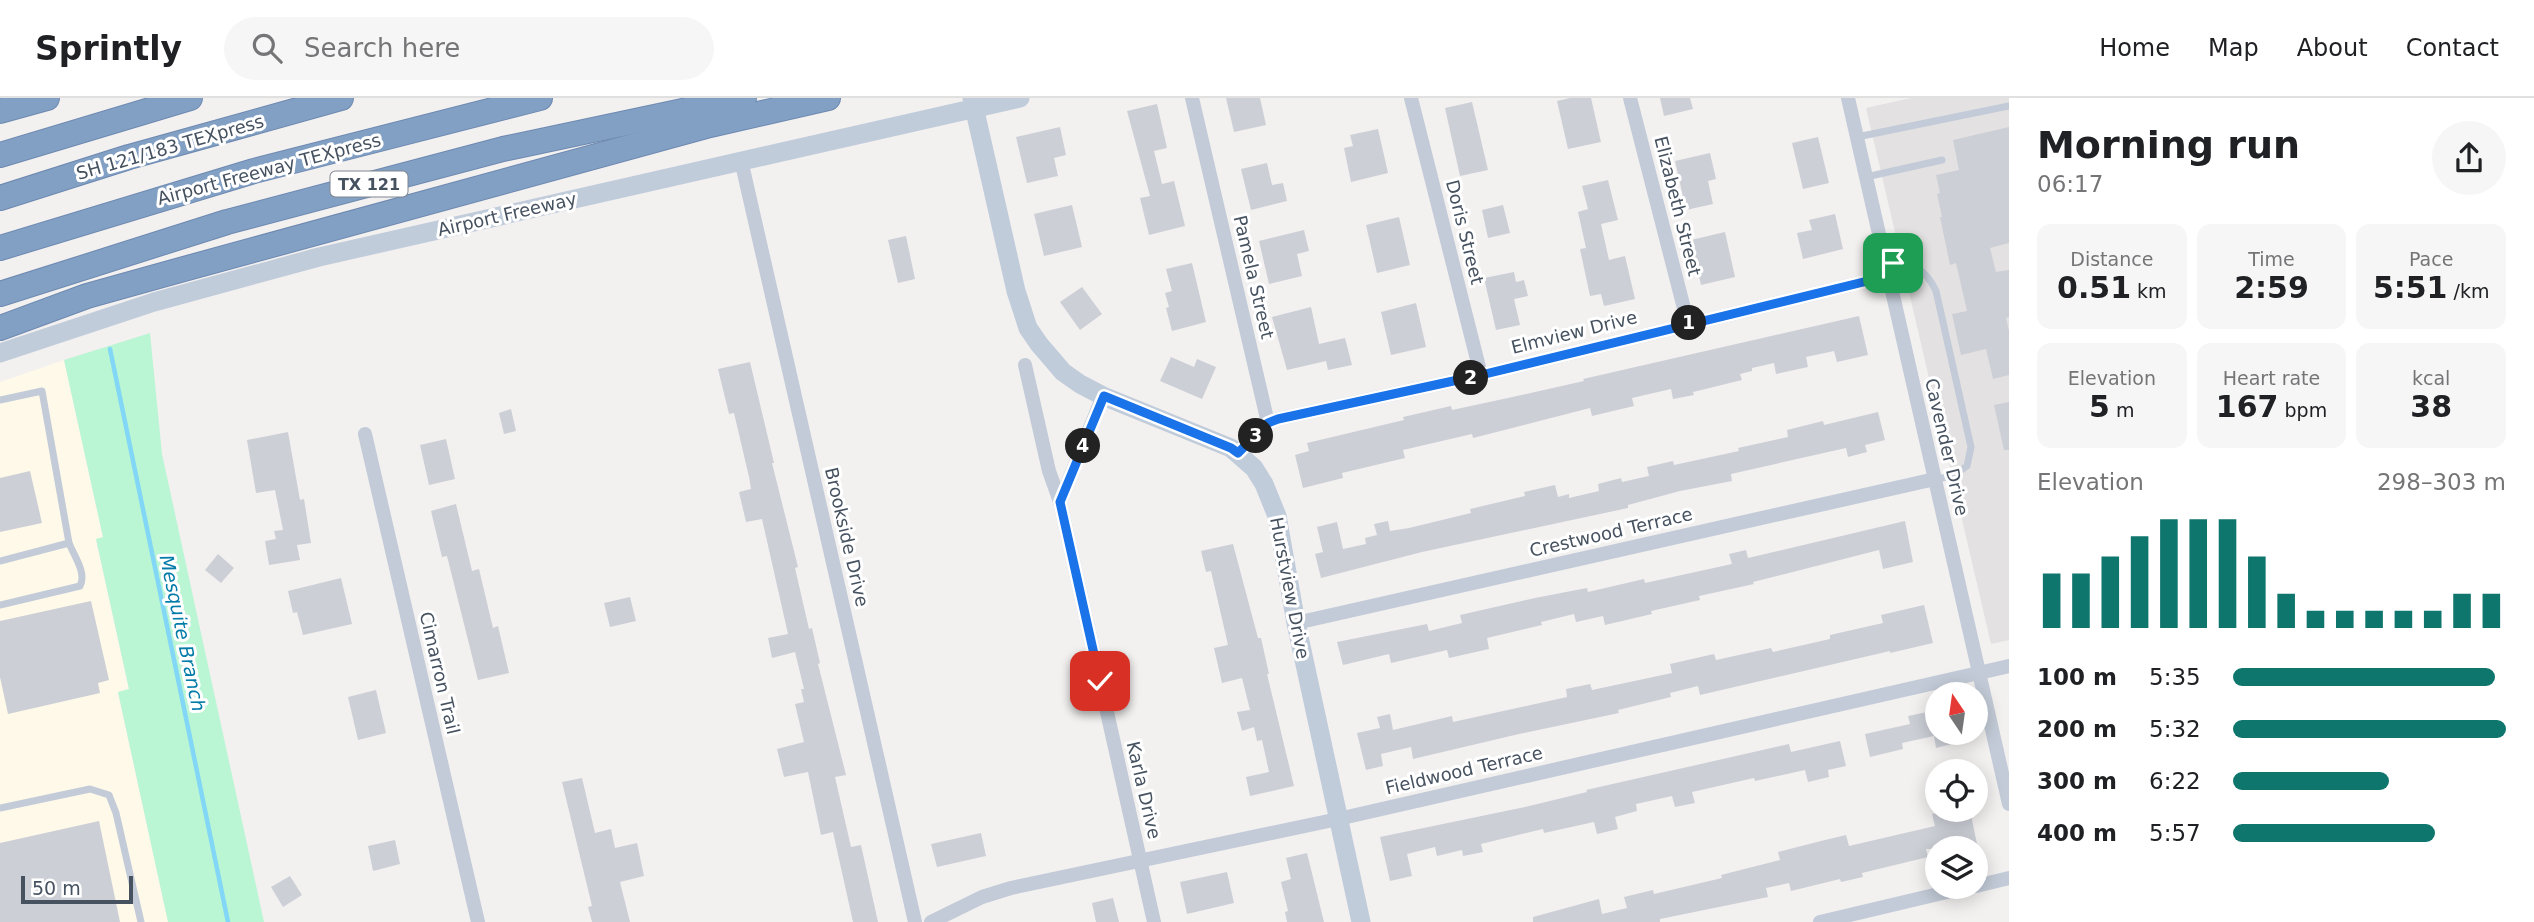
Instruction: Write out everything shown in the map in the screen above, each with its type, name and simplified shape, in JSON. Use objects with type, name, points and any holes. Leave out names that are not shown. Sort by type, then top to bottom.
[{"type":"highway","points":[[0,111],[47,98]]},
{"type":"highway","points":[[0,155],[190,98]]},
{"type":"highway","name":"SH 121/183 TEXpress","points":[[0,198],[341,98]]},
{"type":"highway","name":"Airport Freeway TEXpress","points":[[0,248],[267,168],[540,98]]},
{"type":"highway","name":"TX 121","points":[[0,294],[227,222],[503,149],[744,98]]},
{"type":"highway","points":[[0,328],[88,296],[199,264],[710,125],[828,98]]},
{"type":"main road","name":"Airport Freeway","points":[[0,353],[109,316],[319,257],[741,160],[973,103],[1020,98]]},
{"type":"main road","name":"Hurstview Drive","points":[[973,103],[1016,291],[1028,328],[1044,351],[1063,372],[1104,396],[1231,448],[1259,476],[1277,516],[1296,622],[1362,922]]},
{"type":"street","name":"Pamela Street","points":[[1192,98],[1268,423]]},
{"type":"street","name":"Doris Street","points":[[1411,98],[1481,375]]},
{"type":"street","name":"Elizabeth Street","points":[[1630,98],[1688,324]]},
{"type":"street","name":"Cavender Drive","points":[[1848,98],[2009,804]]},
{"type":"street","name":"Brookside Drive","points":[[741,160],[915,922]]},
{"type":"street","name":"Elmview Drive","points":[[1268,423],[1481,375],[1688,324],[1886,270]]},
{"type":"street","name":"Karla Drive","points":[[1026,365],[1049,471],[1060,502],[1154,922]]},
{"type":"street","points":[[1060,502],[1104,396]]},
{"type":"street","points":[[1238,453],[1268,423]]},
{"type":"street","name":"Cimarron Trail","points":[[365,433],[478,922]]},
{"type":"street","name":"Crestwood Terrace","points":[[1296,622],[1935,480]]},
{"type":"street","name":"Fieldwood Terrace","points":[[931,922],[982,897],[1011,888],[1338,818],[2009,666]]},
{"type":"street","points":[[1988,883],[2009,878]]},
{"type":"street","points":[[1820,922],[1925,897]]},
{"type":"lane","points":[[1857,137],[2009,106]]},
{"type":"lane","points":[[1866,178],[1942,160]]},
{"type":"lane","points":[[1886,270],[1916,267],[1929,276],[1936,291],[1971,447],[1967,466],[1953,476],[1935,480]]},
{"type":"lane","points":[[0,400],[42,390],[69,543],[83,574],[83,581],[79,586],[0,605]]},
{"type":"lane","points":[[0,561],[69,543]]},
{"type":"lane","points":[[0,808],[90,789],[109,794],[116,813],[141,922]]},
{"type":"shaded area","points":[[1911,98],[2009,98],[2009,640],[1991,644],[1866,108]]},
{"type":"shaded area","points":[[64,360],[103,538],[96,540],[129,690],[118,693],[168,922],[0,922],[0,382]]},
{"type":"green space","points":[[150,333],[162,454],[264,922],[168,922],[118,692],[129,689],[96,539],[103,537],[64,360]]},
{"type":"building","points":[[1226,98],[1260,98],[1266,125],[1234,132]]},
{"type":"building","points":[[1591,98],[1601,142],[1568,149],[1557,101]]},
{"type":"building","points":[[1660,98],[1690,98],[1693,109],[1664,116]]},
{"type":"building","points":[[1472,102],[1488,170],[1460,176],[1445,108]]},
{"type":"building","points":[[1157,104],[1167,148],[1154,151],[1162,184],[1174,181],[1185,226],[1149,235],[1140,198],[1150,196],[1127,111]]},
{"type":"building","points":[[1060,127],[1066,155],[1054,158],[1058,176],[1027,183],[1016,137]]},
{"type":"building","points":[[2009,127],[2009,243],[1990,248],[1996,272],[2009,270],[2009,317],[2006,318],[2009,331],[2009,375],[1993,379],[1986,349],[1961,355],[1952,314],[1967,311],[1956,263],[1950,265],[1940,217],[1937,194],[1940,193],[1936,175],[1959,170],[1953,140]]},
{"type":"building","points":[[1378,129],[1388,173],[1351,182],[1344,148],[1353,146],[1350,135]]},
{"type":"building","points":[[1818,137],[1829,183],[1803,189],[1792,143]]},
{"type":"building","points":[[1710,153],[1716,179],[1708,181],[1713,204],[1686,210],[1675,161]]},
{"type":"building","points":[[1267,163],[1272,185],[1283,183],[1287,201],[1251,210],[1241,169]]},
{"type":"building","points":[[1608,180],[1618,220],[1601,224],[1609,260],[1625,256],[1635,299],[1604,306],[1601,294],[1590,296],[1580,249],[1586,248],[1578,212],[1588,209],[1582,186]]},
{"type":"building","points":[[1072,205],[1082,247],[1044,256],[1034,214]]},
{"type":"building","points":[[1503,205],[1510,233],[1488,238],[1482,210]]},
{"type":"building","points":[[1835,214],[1843,249],[1803,259],[1797,233],[1812,230],[1809,220]]},
{"type":"building","points":[[1399,217],[1410,265],[1377,273],[1366,225]]},
{"type":"building","points":[[1304,230],[1309,251],[1297,254],[1302,276],[1269,284],[1259,241]]},
{"type":"building","points":[[1725,232],[1735,277],[1701,285],[1691,240]]},
{"type":"building","points":[[906,236],[915,279],[898,283],[888,240]]},
{"type":"building","points":[[1192,263],[1206,322],[1172,331],[1165,293],[1172,291],[1166,269]]},
{"type":"building","points":[[1514,272],[1516,282],[1524,280],[1528,296],[1514,299],[1520,325],[1496,330],[1484,278]]},
{"type":"building","points":[[1082,287],[1102,314],[1080,330],[1060,302]]},
{"type":"building","points":[[1416,303],[1426,347],[1391,355],[1381,312]]},
{"type":"building","points":[[1311,307],[1319,344],[1345,338],[1352,365],[1328,370],[1326,361],[1287,370],[1272,317]]},
{"type":"building","points":[[1859,316],[1868,355],[1837,362],[1834,351],[1806,357],[1808,367],[1776,374],[1774,363],[1740,374],[1742,380],[1693,392],[1694,395],[1673,399],[1671,389],[1632,398],[1634,406],[1592,416],[1590,408],[1473,438],[1472,434],[1403,450],[1405,458],[1342,473],[1343,478],[1303,488],[1295,455],[1309,451],[1307,443],[1404,420],[1403,417],[1451,406],[1452,410],[1508,398]]},
{"type":"building","points":[[1171,357],[1194,367],[1197,359],[1216,367],[1202,399],[1160,381]]},
{"type":"building","points":[[750,362],[798,567],[795,568],[809,629],[812,628],[820,663],[818,664],[846,775],[835,777],[851,847],[861,845],[878,922],[853,922],[833,832],[821,835],[808,772],[784,777],[777,749],[804,742],[795,704],[804,702],[801,689],[804,689],[795,652],[772,658],[768,638],[788,634],[762,519],[746,522],[739,492],[751,489],[749,477],[734,413],[729,414],[718,369]]},
{"type":"building","points":[[2009,402],[2009,450],[2004,450],[1994,405]]},
{"type":"building","points":[[511,409],[516,431],[504,434],[499,413]]},
{"type":"building","points":[[1878,412],[1885,440],[1865,445],[1867,452],[1848,457],[1846,448],[1731,474],[1732,481],[1680,491],[1628,505],[1628,508],[1422,552],[1321,578],[1315,554],[1323,552],[1317,527],[1337,522],[1343,549],[1366,544],[1365,538],[1377,535],[1374,524],[1388,521],[1390,531],[1409,528],[1471,513],[1470,509],[1525,496],[1524,492],[1555,485],[1558,497],[1569,494],[1569,498],[1599,491],[1598,484],[1621,478],[1622,482],[1649,476],[1647,467],[1673,461],[1674,465],[1739,451],[1738,448],[1788,437],[1787,430],[1823,421],[1824,425]]},
{"type":"building","points":[[288,432],[311,543],[297,545],[300,560],[269,565],[265,541],[276,539],[274,531],[283,530],[275,490],[256,493],[247,440]]},
{"type":"building","points":[[446,439],[455,479],[429,485],[420,445]]},
{"type":"building","points":[[30,471],[42,523],[0,532],[0,478]]},
{"type":"building","points":[[456,504],[472,571],[479,569],[493,628],[498,626],[509,673],[478,680],[447,556],[442,557],[431,511]]},
{"type":"building","points":[[1905,521],[1913,562],[1883,569],[1879,550],[1699,596],[1700,600],[1605,625],[1603,616],[1576,622],[1574,614],[1541,622],[1542,625],[1487,638],[1489,649],[1449,658],[1447,650],[1391,663],[1389,654],[1343,665],[1337,642],[1427,624],[1429,631],[1462,623],[1460,615],[1587,588],[1588,592],[1644,579],[1645,583],[1732,564],[1729,554],[1746,550],[1748,558]]},
{"type":"building","points":[[1233,544],[1258,638],[1261,638],[1294,786],[1250,796],[1246,777],[1269,772],[1262,740],[1257,741],[1254,727],[1242,731],[1237,712],[1250,710],[1242,678],[1222,683],[1214,648],[1228,645],[1211,571],[1206,572],[1201,551]]},
{"type":"building","points":[[218,554],[234,568],[221,583],[205,570]]},
{"type":"building","points":[[341,578],[352,624],[303,635],[297,612],[293,613],[288,591]]},
{"type":"building","points":[[630,597],[636,621],[610,627],[604,603]]},
{"type":"building","points":[[91,601],[109,680],[98,683],[100,693],[8,714],[0,677],[0,621]]},
{"type":"building","points":[[1924,605],[1933,643],[1700,695],[1698,686],[1670,693],[1671,697],[1618,710],[1619,713],[1413,759],[1411,747],[1381,754],[1383,766],[1366,770],[1357,733],[1380,728],[1377,717],[1390,714],[1393,730],[1452,716],[1453,722],[1567,697],[1566,689],[1590,684],[1592,690],[1672,673],[1670,664],[1714,654],[1716,660],[1771,648],[1773,652],[1830,639],[1830,635],[1883,623],[1881,615]]},
{"type":"building","points":[[376,690],[386,733],[358,740],[348,697]]},
{"type":"building","points":[[1925,712],[1925,738],[1902,743],[1903,749],[1870,757],[1865,734],[1910,724],[1908,716]]},
{"type":"building","points":[[1840,741],[1846,766],[1828,770],[1829,777],[1808,782],[1805,770],[1692,792],[1695,803],[1675,807],[1672,796],[1636,804],[1637,811],[1615,817],[1618,829],[1597,834],[1594,822],[1544,833],[1543,829],[1481,844],[1483,852],[1463,856],[1462,850],[1437,856],[1435,847],[1407,854],[1412,876],[1390,881],[1380,837],[1525,807],[1587,792],[1586,790],[1789,744],[1791,752]]},
{"type":"building","points":[[582,778],[595,833],[611,829],[615,848],[637,843],[644,876],[620,882],[630,922],[592,922],[588,907],[592,906],[562,782]]},
{"type":"building","points":[[99,821],[120,922],[0,922],[0,843]]},
{"type":"building","points":[[1934,822],[1972,822],[1975,836],[1925,836],[1925,858],[1862,873],[1863,877],[1841,882],[1840,879],[1791,891],[1789,883],[1766,888],[1768,897],[1660,919],[1660,922],[1533,922],[1533,917],[1599,899],[1602,914],[1627,908],[1624,897],[1653,890],[1654,894],[1722,878],[1721,875],[1780,860],[1778,852],[1846,835],[1849,846],[1935,826]]},
{"type":"building","points":[[981,833],[986,856],[937,867],[931,844]]},
{"type":"building","points":[[395,840],[400,864],[373,871],[368,846]]},
{"type":"building","points":[[1307,853],[1324,922],[1287,922],[1285,912],[1288,911],[1281,882],[1291,879],[1286,858]]},
{"type":"building","points":[[1227,872],[1234,903],[1187,914],[1180,882]]},
{"type":"building","points":[[290,876],[302,895],[283,907],[271,887]]},
{"type":"building","points":[[1113,898],[1119,922],[1096,922],[1092,903]]},
{"type":"waterway","name":"Mesquite Branch","points":[[110,349],[228,922]]},
{"type":"route","points":[[1100,681],[1060,502],[1104,396],[1238,453],[1268,423],[1278,419],[1481,375],[1888,276],[1885,263],[1893,263]]}]
